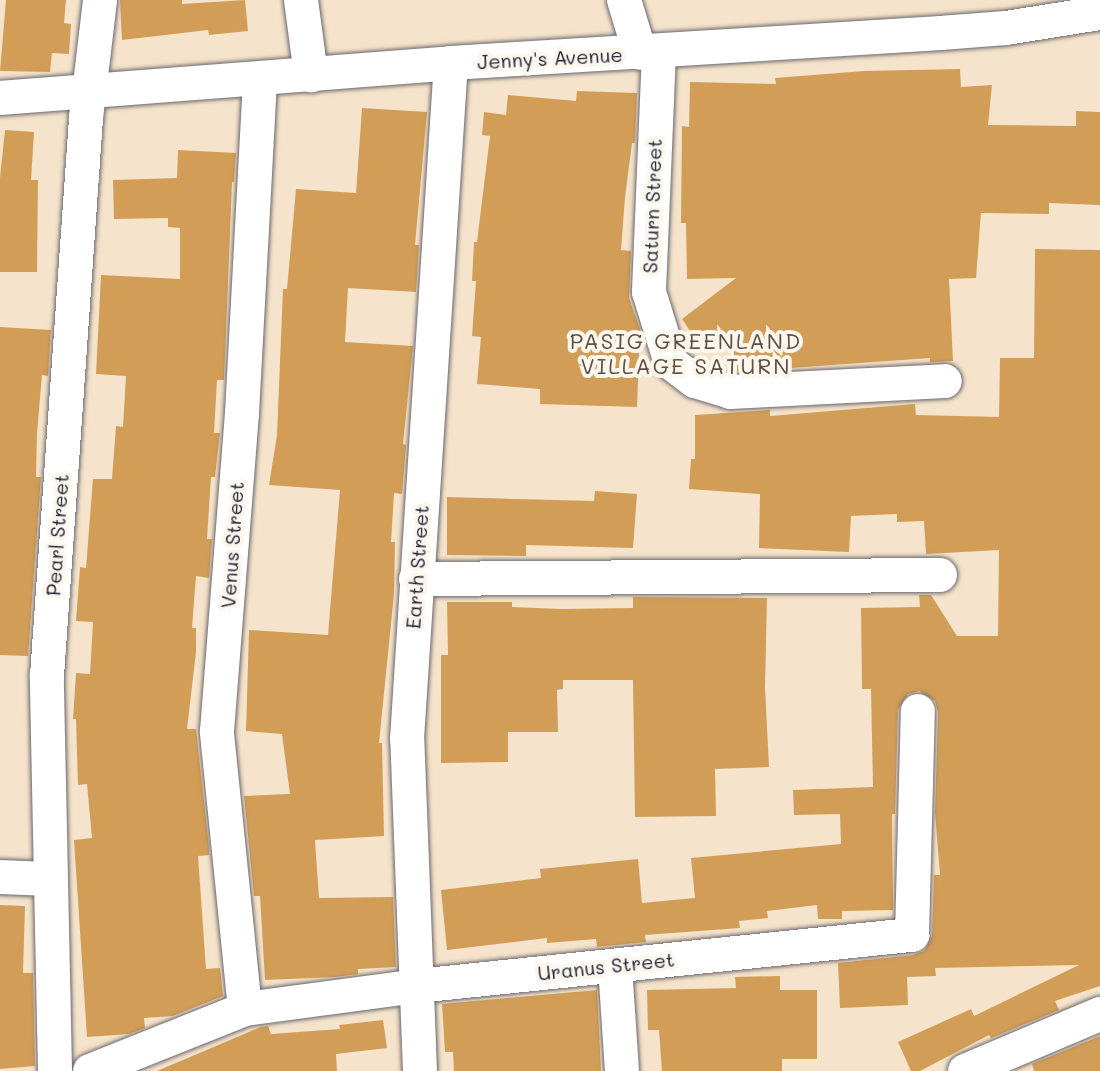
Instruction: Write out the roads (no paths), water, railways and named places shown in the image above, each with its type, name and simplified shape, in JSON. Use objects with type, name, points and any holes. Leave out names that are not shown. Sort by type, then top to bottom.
[{"type":"street","name":"Pearl Street","points":[[55,1071],[47,676],[89,90],[100,0]]},
{"type":"street","points":[[301,0],[311,75]]},
{"type":"street","name":"Saturn Street","points":[[624,0],[649,52],[649,292],[671,363],[695,381],[730,392],[945,381]]},
{"type":"street","name":"Jenny's Avenue","points":[[0,98],[451,63],[649,52],[1008,14],[1100,13]]},
{"type":"street","name":"Earth Street","points":[[420,1071],[407,739],[451,63]]},
{"type":"street","name":"Venus Street","points":[[245,1009],[217,731],[242,413],[260,80]]},
{"type":"street","points":[[416,579],[940,575]]},
{"type":"street","name":"Uranus Street","points":[[90,1071],[245,1009],[417,986],[912,935],[918,711]]},
{"type":"street","points":[[0,877],[50,879]]},
{"type":"street","points":[[615,966],[622,1071]]},
{"type":"street","points":[[965,1071],[1100,1014]]},
{"type":"district","name":"PASIG GREENLAND VILLAGE SATURN","points":[[686,352]]}]
